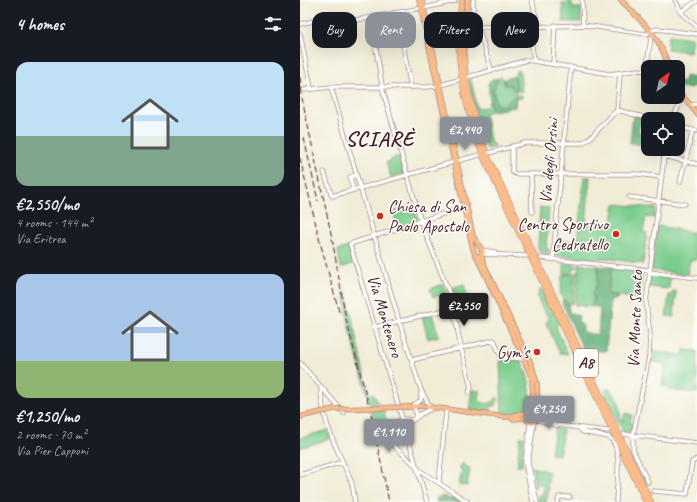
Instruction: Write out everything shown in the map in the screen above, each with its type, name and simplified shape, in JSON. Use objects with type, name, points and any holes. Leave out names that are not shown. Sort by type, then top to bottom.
[{"type":"highway","name":"A8","points":[[459,0],[458,45],[462,82],[472,124],[483,156],[646,502]]},
{"type":"highway","name":"A8","points":[[469,0],[462,36],[463,58],[471,107],[487,155],[651,502]]},
{"type":"main road","points":[[300,417],[334,409],[414,406],[506,417],[525,413],[533,398],[533,384],[524,359],[476,254],[464,207],[420,0]]},
{"type":"main road","points":[[621,0],[652,33],[660,45],[665,60]]},
{"type":"main road","points":[[431,408],[507,420],[527,419],[536,421],[539,412],[535,376],[483,262],[482,252],[473,236],[439,86]]},
{"type":"main road","points":[[685,99],[697,114]]},
{"type":"main road","points":[[476,254],[482,252]]},
{"type":"main road","points":[[476,254],[482,252]]},
{"type":"main road","points":[[529,408],[534,408],[539,412]]},
{"type":"main road","points":[[525,413],[527,419]]},
{"type":"street","points":[[400,12],[459,0]]},
{"type":"street","points":[[473,0],[473,12]]},
{"type":"street","points":[[532,0],[535,12]]},
{"type":"street","points":[[582,0],[582,25]]},
{"type":"street","points":[[539,26],[582,25],[613,28],[646,34],[652,33],[657,29],[689,33],[696,30],[691,22],[680,12],[675,0]]},
{"type":"street","points":[[680,12],[697,1]]},
{"type":"street","points":[[300,24],[327,18],[357,20],[365,19]]},
{"type":"street","points":[[553,64],[555,25]]},
{"type":"street","points":[[648,60],[652,33]]},
{"type":"street","points":[[300,34],[311,88]]},
{"type":"street","points":[[483,43],[491,69]]},
{"type":"street","points":[[376,48],[382,88],[406,175],[421,222],[452,300],[452,308],[471,388],[470,393]]},
{"type":"street","points":[[403,48],[410,88]]},
{"type":"street","points":[[533,48],[534,60]]},
{"type":"street","points":[[468,77],[522,60],[534,60],[610,74],[641,70]]},
{"type":"street","name":"Via degli Orsini","points":[[553,258],[571,67]]},
{"type":"street","points":[[489,152],[525,143],[579,144],[586,141],[617,110],[620,74]]},
{"type":"street","points":[[304,90],[330,87],[410,88],[439,86],[458,80]]},
{"type":"street","points":[[330,87],[421,390],[431,408],[405,426]]},
{"type":"street","points":[[690,105],[697,104]]},
{"type":"street","points":[[617,110],[641,116]]},
{"type":"street","points":[[680,182],[695,131],[685,129]]},
{"type":"street","points":[[451,137],[466,134]]},
{"type":"street","points":[[512,146],[512,172],[516,174],[637,174],[662,177]]},
{"type":"street","points":[[324,172],[331,195],[479,155]]},
{"type":"street","points":[[664,156],[697,164]]},
{"type":"street","name":"Via Monte Santo","points":[[648,482],[633,450],[633,435],[649,357],[650,334],[646,303],[664,156]]},
{"type":"street","points":[[353,190],[350,177],[356,175]]},
{"type":"street","points":[[532,175],[532,212]]},
{"type":"street","points":[[629,197],[685,204]]},
{"type":"street","points":[[374,237],[464,207]]},
{"type":"street","name":"Via Montenero","points":[[374,237],[352,243],[350,247],[427,502]]},
{"type":"street","points":[[482,252],[526,256]]},
{"type":"street","points":[[541,258],[553,258],[697,278]]},
{"type":"street","points":[[375,328],[399,320],[452,308]]},
{"type":"street","points":[[412,360],[495,340],[501,357],[524,359]]},
{"type":"street","points":[[300,363],[344,414]]},
{"type":"street","points":[[321,387],[326,422],[342,462],[352,482],[355,502]]},
{"type":"street","points":[[414,419],[417,414],[414,406],[421,400],[421,390]]},
{"type":"street","points":[[438,482],[446,411]]},
{"type":"street","points":[[539,412],[560,425]]},
{"type":"street","points":[[378,429],[403,419],[414,419]]},
{"type":"street","points":[[527,419],[530,424],[525,463],[535,502]]},
{"type":"street","points":[[535,502],[528,463],[536,421],[608,431]]},
{"type":"street","points":[[376,425],[378,429],[418,469],[468,502]]},
{"type":"street","points":[[579,428],[583,432],[609,437],[617,450],[616,502]]},
{"type":"street","points":[[624,434],[697,443]]},
{"type":"street","points":[[653,491],[687,494],[692,462],[697,459]]},
{"type":"street","points":[[300,475],[342,462]]},
{"type":"street","points":[[558,502],[559,497],[570,497]]},
{"type":"green space","points":[[572,2],[572,8],[581,8],[581,22],[563,22],[562,3]]},
{"type":"green space","points":[[669,35],[692,38],[690,52],[667,49]]},
{"type":"green space","points":[[518,70],[520,72],[522,91],[515,92],[515,95],[522,95],[522,98],[516,99],[516,97],[511,99],[504,106],[497,105],[494,89],[495,82],[502,77],[505,85],[511,85],[517,89],[515,72]]},
{"type":"green space","points":[[686,75],[697,79],[697,87],[693,86],[691,89],[685,88]]},
{"type":"green space","points":[[515,76],[517,90],[513,90],[511,85],[505,85],[504,79]]},
{"type":"green space","points":[[471,78],[477,109],[489,106],[488,102],[490,102],[493,111],[485,113],[491,144],[494,144],[494,148],[487,149],[475,111],[468,79]]},
{"type":"green space","points":[[498,78],[493,91],[497,105],[504,106],[512,98],[516,97],[515,107],[493,111],[491,108],[488,83],[491,80]]},
{"type":"green space","points":[[633,115],[641,117],[641,123],[638,130],[641,134],[641,145],[630,143]]},
{"type":"green space","points":[[397,156],[400,159],[404,173],[391,177],[386,163]]},
{"type":"green space","name":"Centro Sportivo Cedratello","points":[[584,177],[590,177],[586,223],[611,226],[615,204],[656,208],[654,218],[646,217],[643,232],[647,233],[643,264],[606,258],[594,259],[555,255],[559,240],[577,242]]},
{"type":"green space","points":[[413,205],[418,220],[398,227],[393,212]]},
{"type":"green space","points":[[540,207],[549,208],[546,248],[549,249],[548,254],[540,252],[538,247]]},
{"type":"green space","points":[[659,226],[697,233],[697,260],[690,260],[687,275],[652,270],[657,227]]},
{"type":"green space","points":[[348,247],[353,264],[341,268],[338,250]]},
{"type":"green space","points":[[564,264],[575,264],[577,267],[570,273],[564,275]]},
{"type":"green space","points":[[579,264],[598,266],[592,307],[575,305]]},
{"type":"green space","points":[[598,266],[611,267],[608,294],[619,296],[617,299],[611,299],[606,351],[584,351],[562,303],[563,299],[568,303],[569,312],[579,316],[578,321],[583,326],[583,331],[590,334],[598,334],[600,308],[592,306],[594,299],[592,295],[598,281]]},
{"type":"green space","points":[[611,267],[643,271],[639,299],[608,294]]},
{"type":"green space","points":[[576,272],[573,303],[568,304],[560,295],[562,277]]},
{"type":"green space","points":[[650,275],[670,276],[669,289],[649,287]]},
{"type":"green space","points":[[443,284],[447,294],[433,297],[430,289]]},
{"type":"green space","points":[[464,284],[468,299],[454,305],[449,289]]},
{"type":"green space","points":[[541,288],[559,322],[556,327],[568,354],[560,353],[546,323],[549,319],[538,300]]},
{"type":"green space","points":[[344,291],[346,291],[368,392],[370,395],[373,393],[378,403],[370,404],[349,328]]},
{"type":"green space","points":[[673,291],[676,291],[674,317],[666,316],[669,295],[672,295]]},
{"type":"green space","points":[[469,301],[467,312],[455,313],[455,307]]},
{"type":"green space","points":[[432,314],[439,336],[428,339],[422,316]]},
{"type":"green space","points":[[684,350],[697,351],[697,393],[669,390],[670,387],[662,386],[665,364],[650,361],[650,351],[683,355]]},
{"type":"green space","points":[[505,359],[521,360],[530,388],[530,397],[527,405],[522,410],[514,414],[502,414],[500,360],[505,361]]},
{"type":"green space","points":[[606,389],[610,389],[617,397],[623,423],[625,413],[632,415],[630,422],[633,424],[632,432],[623,432],[605,393]]},
{"type":"green space","points":[[472,390],[480,391],[479,401],[484,403],[489,404],[497,397],[498,400],[496,405],[490,407],[491,413],[469,410]]},
{"type":"green space","points":[[371,410],[385,410],[384,414],[389,424],[379,428],[377,424],[374,424]]},
{"type":"green space","points":[[555,428],[563,430],[559,455],[551,454]]},
{"type":"green space","points":[[328,430],[330,439],[300,448],[300,438]]},
{"type":"green space","points":[[520,437],[524,437],[522,466],[517,466]]},
{"type":"green space","points":[[463,463],[464,466],[470,468],[467,486],[459,485],[462,470],[459,468]]},
{"type":"green space","points":[[532,467],[549,472],[547,487],[549,488],[546,502],[539,502],[538,495],[541,497],[544,488],[542,484],[538,484],[535,488]]},
{"type":"green space","points":[[444,496],[450,499],[456,496],[463,500],[463,502],[436,502],[437,498]]},
{"type":"railway","points":[[300,77],[302,95]]},
{"type":"railway","points":[[300,89],[332,238],[346,319],[371,414],[389,502]]},
{"type":"railway","points":[[304,138],[318,201]]},
{"type":"railway","points":[[300,158],[320,242],[340,315]]},
{"type":"place","name":"Chiesa di San Paolo Apostolo","points":[[380,216]]},
{"type":"place","name":"Centro Sportivo Cedratello","points":[[616,234]]},
{"type":"place","name":"Gym's","points":[[537,352]]},
{"type":"district","name":"SCIARÈ","points":[[380,139]]}]
